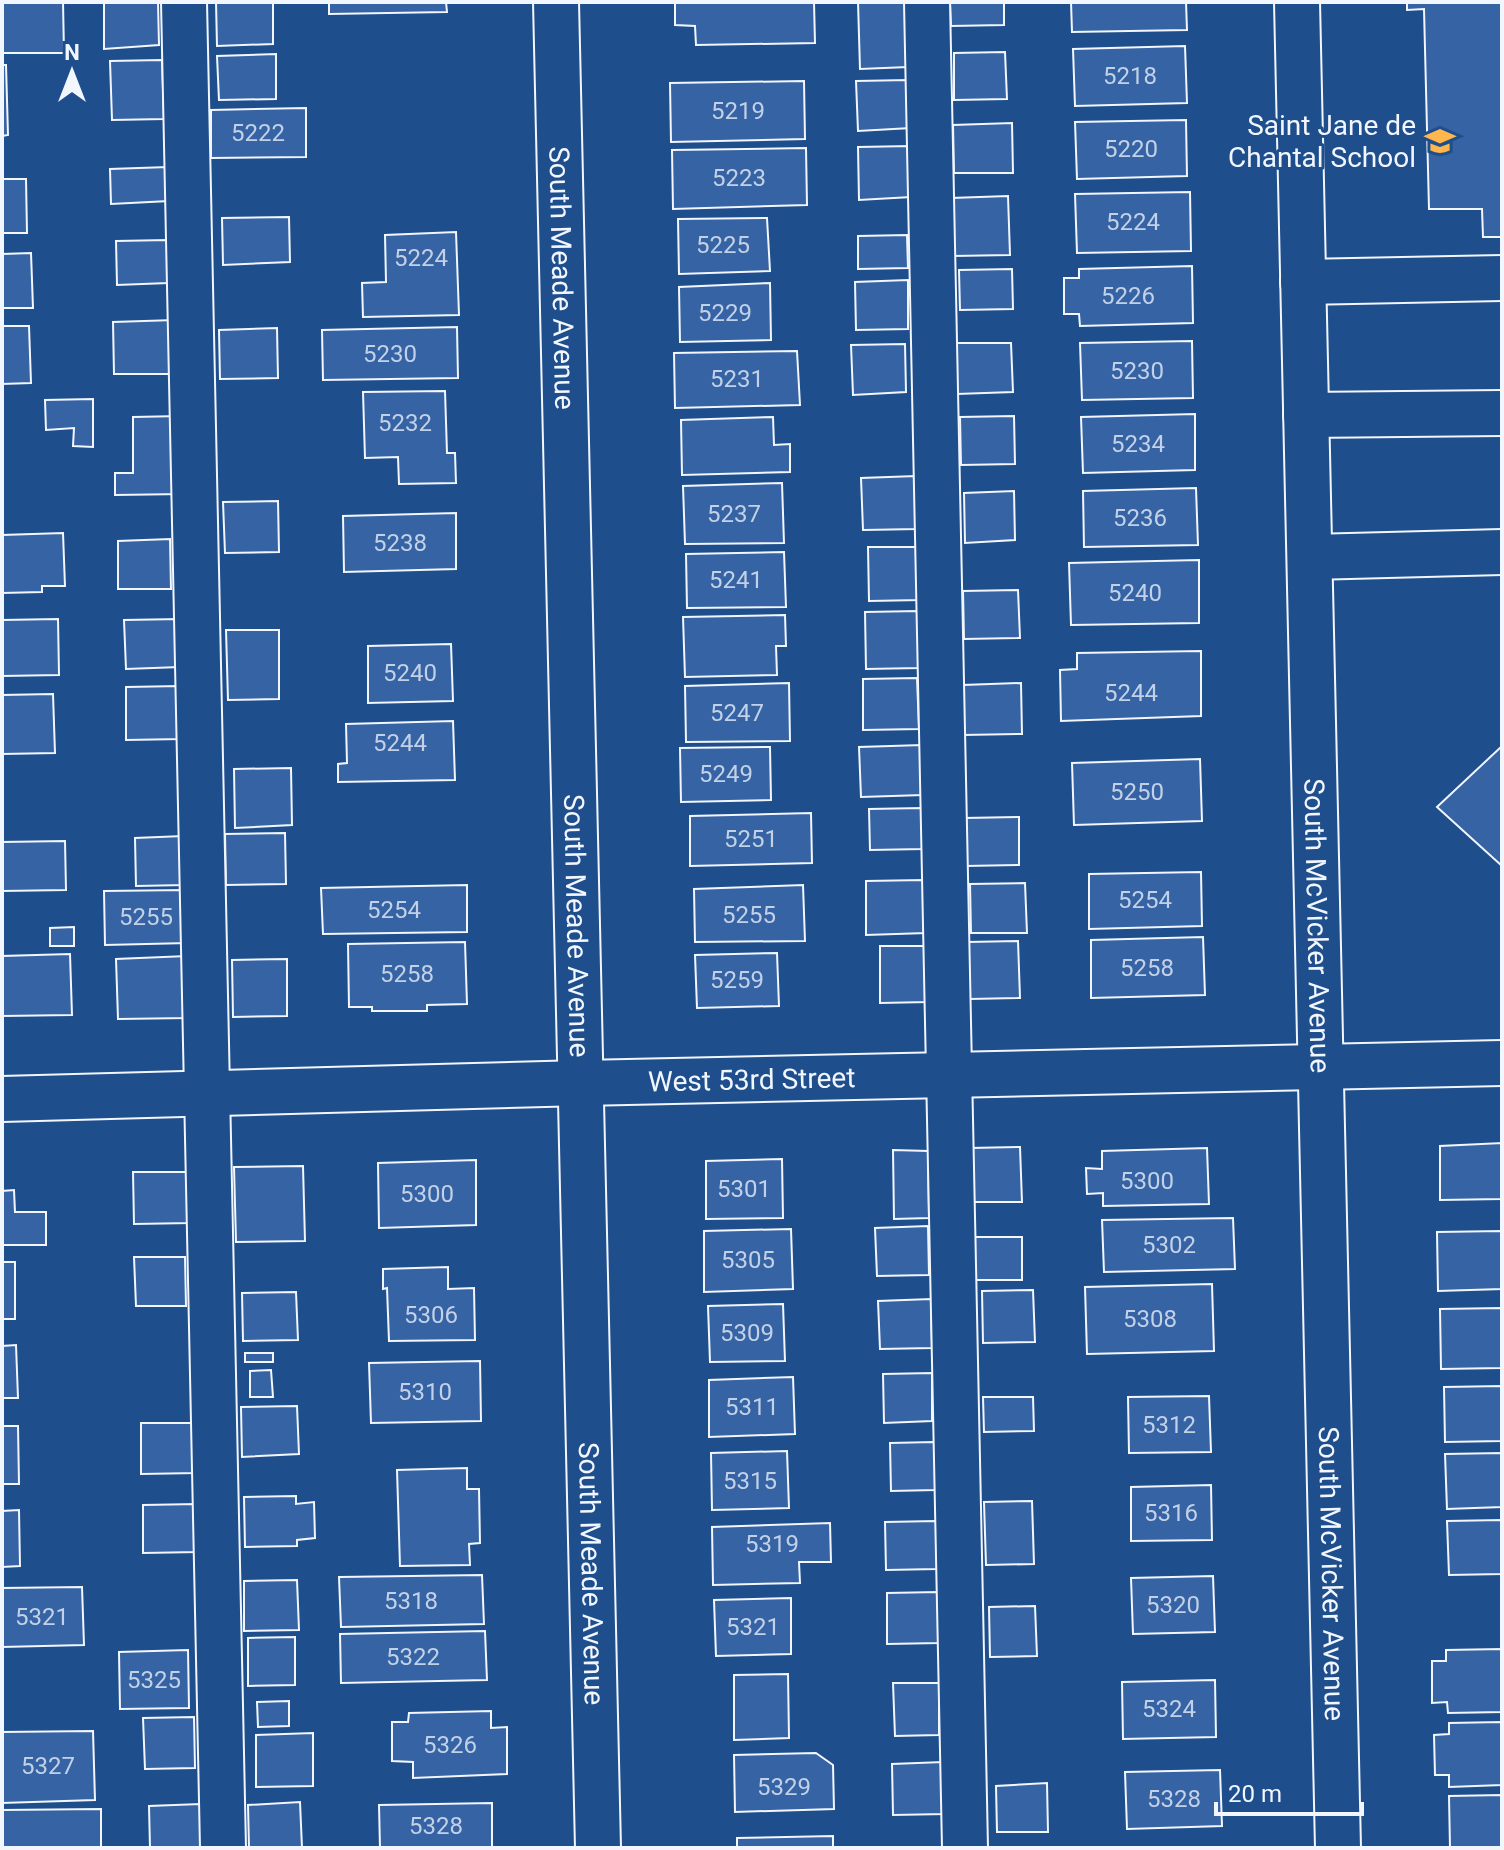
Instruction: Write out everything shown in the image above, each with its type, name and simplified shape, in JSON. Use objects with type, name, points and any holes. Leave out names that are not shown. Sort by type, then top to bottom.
[{"type":"street","points":[[184,2],[223,1848]]},
{"type":"street","name":"South Meade Avenue","points":[[556,2],[598,1848]]},
{"type":"street","points":[[927,2],[965,1848]]},
{"type":"street","name":"South McVicker Avenue","points":[[1297,2],[1338,1848]]},
{"type":"street","points":[[1303,282],[1502,278]]},
{"type":"street","points":[[1306,415],[1502,413]]},
{"type":"street","points":[[1311,557],[1502,552]]},
{"type":"street","name":"West 53rd Street","points":[[2,1099],[1502,1063]]},
{"type":"building","points":[[2,2],[63,2],[64,53],[2,53]]},
{"type":"building","points":[[104,2],[158,2],[159,45],[104,49]]},
{"type":"building","points":[[216,2],[273,2],[273,44],[217,46]]},
{"type":"building","points":[[329,2],[446,2],[447,12],[329,14]]},
{"type":"building","points":[[675,2],[814,2],[815,43],[696,45],[695,26],[675,25]]},
{"type":"building","points":[[858,2],[906,2],[908,67],[860,69]]},
{"type":"building","points":[[950,2],[1004,2],[1004,25],[951,26]]},
{"type":"building","points":[[1071,2],[1186,2],[1187,30],[1072,32]]},
{"type":"building","points":[[1407,2],[1502,2],[1502,237],[1483,237],[1482,209],[1429,209],[1424,9],[1407,10]]},
{"type":"building","points":[[1185,46],[1187,103],[1075,106],[1073,49]]},
{"type":"building","points":[[1005,52],[1007,99],[954,100],[954,53]]},
{"type":"building","points":[[276,54],[276,99],[219,100],[217,56]]},
{"type":"building","points":[[162,60],[164,119],[112,120],[110,61]]},
{"type":"building","points":[[2,65],[6,65],[8,135],[2,136]]},
{"type":"building","points":[[909,80],[911,128],[858,131],[856,81]]},
{"type":"building","points":[[804,81],[805,139],[671,142],[670,83]]},
{"type":"building","points":[[306,108],[306,157],[211,158],[211,110]]},
{"type":"building","points":[[1186,120],[1187,176],[1077,179],[1075,122]]},
{"type":"building","points":[[1012,123],[1013,173],[954,173],[953,125]]},
{"type":"building","points":[[911,146],[911,197],[859,200],[858,147]]},
{"type":"building","points":[[806,148],[807,205],[673,209],[672,150]]},
{"type":"building","points":[[168,167],[169,201],[111,204],[110,169]]},
{"type":"building","points":[[2,179],[26,179],[27,233],[2,233]]},
{"type":"building","points":[[1190,192],[1191,251],[1077,253],[1075,194]]},
{"type":"building","points":[[1008,196],[1010,255],[953,256],[951,198]]},
{"type":"building","points":[[289,217],[290,262],[223,265],[222,218]]},
{"type":"building","points":[[767,218],[770,271],[679,274],[678,219]]},
{"type":"building","points":[[456,232],[459,315],[363,317],[362,283],[386,282],[385,235]]},
{"type":"building","points":[[907,235],[908,268],[858,269],[858,236]]},
{"type":"building","points":[[168,240],[168,283],[117,285],[116,241]]},
{"type":"building","points":[[31,253],[33,308],[2,308],[2,254]]},
{"type":"building","points":[[1192,266],[1193,323],[1080,326],[1079,314],[1064,314],[1064,278],[1079,278],[1079,269]]},
{"type":"building","points":[[1012,269],[1013,309],[960,310],[959,270]]},
{"type":"building","points":[[908,280],[908,329],[856,330],[855,282]]},
{"type":"building","points":[[770,283],[771,340],[680,342],[679,287]]},
{"type":"building","points":[[175,320],[175,374],[114,374],[113,322]]},
{"type":"building","points":[[2,326],[29,326],[31,383],[2,384]]},
{"type":"building","points":[[457,327],[458,378],[323,380],[322,330]]},
{"type":"building","points":[[277,328],[278,378],[220,379],[219,330]]},
{"type":"building","points":[[1192,341],[1193,398],[1082,400],[1080,343]]},
{"type":"building","points":[[956,343],[1011,343],[1013,392],[957,394]]},
{"type":"building","points":[[905,344],[906,392],[853,395],[851,345]]},
{"type":"building","points":[[797,351],[800,405],[675,408],[674,353]]},
{"type":"building","points":[[445,391],[447,453],[455,453],[456,483],[399,484],[398,457],[365,458],[363,392]]},
{"type":"building","points":[[93,399],[93,447],[73,446],[74,428],[46,430],[45,400]]},
{"type":"building","points":[[1195,414],[1195,470],[1083,473],[1081,417]]},
{"type":"building","points":[[181,416],[183,494],[115,495],[115,473],[133,473],[133,417]]},
{"type":"building","points":[[1014,416],[1015,464],[961,465],[960,417]]},
{"type":"building","points":[[773,417],[774,445],[790,444],[790,472],[682,475],[681,420]]},
{"type":"building","points":[[916,476],[918,529],[863,530],[861,478]]},
{"type":"building","points":[[782,483],[784,543],[685,544],[683,486]]},
{"type":"building","points":[[1196,488],[1198,545],[1084,547],[1083,491]]},
{"type":"building","points":[[1014,491],[1015,540],[965,543],[964,493]]},
{"type":"building","points":[[278,501],[279,552],[225,553],[223,502]]},
{"type":"building","points":[[456,513],[456,569],[344,572],[343,516]]},
{"type":"building","points":[[63,533],[65,586],[42,586],[42,592],[2,593],[2,535]]},
{"type":"building","points":[[170,539],[171,589],[118,589],[118,541]]},
{"type":"building","points":[[868,547],[919,547],[921,600],[869,601]]},
{"type":"building","points":[[784,552],[786,607],[687,608],[686,554]]},
{"type":"building","points":[[1199,560],[1199,623],[1071,625],[1069,563]]},
{"type":"building","points":[[1018,590],[1020,638],[964,639],[963,591]]},
{"type":"building","points":[[918,611],[920,668],[866,669],[865,612]]},
{"type":"building","points":[[785,615],[786,646],[776,646],[777,675],[685,677],[683,617]]},
{"type":"building","points":[[58,619],[59,675],[2,676],[2,620]]},
{"type":"building","points":[[180,619],[180,667],[126,669],[124,620]]},
{"type":"building","points":[[226,630],[279,630],[279,699],[228,700]]},
{"type":"building","points":[[451,644],[453,701],[368,703],[368,646]]},
{"type":"building","points":[[1201,651],[1201,716],[1061,721],[1060,670],[1077,669],[1077,653]]},
{"type":"building","points":[[917,678],[919,729],[863,730],[863,679]]},
{"type":"building","points":[[789,683],[790,741],[686,742],[685,686]]},
{"type":"building","points":[[1021,683],[1022,734],[963,735],[963,685]]},
{"type":"building","points":[[180,686],[181,739],[126,740],[126,687]]},
{"type":"building","points":[[53,694],[55,753],[2,754],[2,695]]},
{"type":"building","points":[[453,721],[455,780],[338,782],[338,764],[347,763],[346,724]]},
{"type":"building","points":[[922,745],[923,795],[861,797],[859,747]]},
{"type":"building","points":[[1502,746],[1502,866],[1437,807]]},
{"type":"building","points":[[770,747],[771,800],[681,802],[680,748]]},
{"type":"building","points":[[1200,759],[1202,821],[1074,825],[1072,763]]},
{"type":"building","points":[[291,768],[292,825],[235,828],[234,769]]},
{"type":"building","points":[[922,808],[923,849],[870,850],[869,809]]},
{"type":"building","points":[[811,813],[812,863],[690,866],[690,816]]},
{"type":"building","points":[[1019,817],[1019,865],[965,866],[964,818]]},
{"type":"building","points":[[285,833],[286,884],[226,885],[225,834]]},
{"type":"building","points":[[183,836],[185,885],[136,886],[135,838]]},
{"type":"building","points":[[65,841],[66,890],[2,891],[2,842]]},
{"type":"building","points":[[1201,872],[1202,926],[1089,929],[1089,874]]},
{"type":"building","points":[[924,880],[926,933],[866,935],[866,881]]},
{"type":"building","points":[[1025,883],[1027,933],[971,933],[970,884]]},
{"type":"building","points":[[467,885],[467,932],[323,934],[321,888]]},
{"type":"building","points":[[803,885],[805,941],[695,942],[694,889]]},
{"type":"building","points":[[186,890],[188,943],[105,945],[104,891]]},
{"type":"building","points":[[74,927],[74,946],[50,946],[50,928]]},
{"type":"building","points":[[1203,937],[1205,995],[1091,998],[1091,940]]},
{"type":"building","points":[[1018,941],[1020,998],[970,999],[968,942]]},
{"type":"building","points":[[465,942],[467,1004],[427,1005],[427,1011],[372,1011],[372,1007],[349,1007],[348,944]]},
{"type":"building","points":[[880,946],[926,946],[928,1002],[880,1003]]},
{"type":"building","points":[[777,953],[779,1006],[697,1008],[695,955]]},
{"type":"building","points":[[70,954],[72,1015],[2,1016],[2,956]]},
{"type":"building","points":[[187,956],[188,1018],[118,1019],[116,959]]},
{"type":"building","points":[[287,959],[287,1016],[233,1017],[232,960]]},
{"type":"building","points":[[1502,1143],[1502,1199],[1440,1200],[1440,1146]]},
{"type":"building","points":[[1020,1147],[1022,1202],[972,1202],[970,1148]]},
{"type":"building","points":[[1207,1148],[1209,1204],[1103,1206],[1103,1193],[1087,1194],[1086,1168],[1102,1169],[1102,1151]]},
{"type":"building","points":[[893,1150],[928,1151],[929,1218],[894,1219]]},
{"type":"building","points":[[782,1159],[783,1218],[706,1219],[706,1161]]},
{"type":"building","points":[[476,1160],[476,1225],[379,1228],[378,1163]]},
{"type":"building","points":[[303,1166],[305,1241],[236,1242],[234,1167]]},
{"type":"building","points":[[133,1172],[191,1172],[191,1223],[134,1224]]},
{"type":"building","points":[[14,1190],[15,1212],[46,1212],[46,1245],[2,1245],[2,1191]]},
{"type":"building","points":[[1233,1218],[1235,1269],[1104,1272],[1102,1220]]},
{"type":"building","points":[[928,1226],[929,1275],[877,1276],[875,1228]]},
{"type":"building","points":[[791,1229],[793,1289],[704,1292],[704,1231]]},
{"type":"building","points":[[1502,1231],[1502,1289],[1438,1291],[1437,1232]]},
{"type":"building","points":[[973,1237],[1022,1237],[1022,1280],[973,1280]]},
{"type":"building","points":[[134,1257],[185,1257],[186,1306],[136,1306]]},
{"type":"building","points":[[2,1262],[15,1262],[15,1319],[2,1319]]},
{"type":"building","points":[[448,1267],[448,1289],[474,1288],[475,1340],[389,1341],[387,1288],[383,1289],[383,1269]]},
{"type":"building","points":[[1212,1284],[1214,1351],[1087,1354],[1085,1287]]},
{"type":"building","points":[[1033,1290],[1035,1342],[983,1343],[982,1291]]},
{"type":"building","points":[[296,1292],[298,1340],[243,1341],[242,1293]]},
{"type":"building","points":[[931,1299],[932,1348],[880,1349],[878,1301]]},
{"type":"building","points":[[783,1304],[785,1361],[710,1362],[708,1306]]},
{"type":"building","points":[[1502,1308],[1502,1368],[1441,1369],[1440,1309]]},
{"type":"building","points":[[16,1345],[18,1398],[2,1398],[2,1346]]},
{"type":"building","points":[[245,1353],[273,1353],[273,1362],[245,1362]]},
{"type":"building","points":[[480,1361],[481,1421],[371,1423],[369,1363]]},
{"type":"building","points":[[271,1370],[273,1397],[250,1397],[250,1371]]},
{"type":"building","points":[[932,1373],[932,1421],[884,1423],[883,1374]]},
{"type":"building","points":[[793,1377],[795,1434],[709,1437],[709,1380]]},
{"type":"building","points":[[1502,1386],[1502,1441],[1445,1442],[1444,1387]]},
{"type":"building","points":[[1209,1396],[1211,1452],[1129,1453],[1128,1397]]},
{"type":"building","points":[[983,1397],[1033,1397],[1034,1431],[984,1432]]},
{"type":"building","points":[[297,1406],[299,1454],[242,1457],[241,1407]]},
{"type":"building","points":[[141,1423],[194,1423],[196,1473],[141,1474]]},
{"type":"building","points":[[2,1426],[18,1426],[19,1484],[2,1484]]},
{"type":"building","points":[[934,1442],[936,1490],[891,1491],[890,1443]]},
{"type":"building","points":[[787,1451],[789,1508],[712,1510],[711,1453]]},
{"type":"building","points":[[1502,1453],[1502,1507],[1447,1509],[1445,1454]]},
{"type":"building","points":[[467,1468],[467,1489],[479,1489],[480,1543],[469,1544],[470,1565],[400,1566],[397,1470]]},
{"type":"building","points":[[1211,1485],[1212,1540],[1131,1541],[1131,1487]]},
{"type":"building","points":[[296,1496],[296,1504],[314,1502],[315,1538],[297,1540],[297,1546],[245,1547],[244,1497]]},
{"type":"building","points":[[1032,1501],[1034,1564],[986,1565],[984,1502]]},
{"type":"building","points":[[197,1504],[198,1552],[143,1553],[143,1505]]},
{"type":"building","points":[[19,1510],[20,1566],[2,1567],[2,1511]]},
{"type":"building","points":[[1502,1520],[1502,1574],[1449,1575],[1447,1521]]},
{"type":"building","points":[[936,1521],[937,1569],[886,1570],[885,1522]]},
{"type":"building","points":[[830,1523],[831,1562],[799,1562],[800,1583],[713,1585],[712,1527]]},
{"type":"building","points":[[482,1575],[484,1624],[341,1627],[339,1577]]},
{"type":"building","points":[[1213,1576],[1215,1632],[1133,1634],[1131,1578]]},
{"type":"building","points":[[297,1580],[299,1630],[244,1631],[244,1581]]},
{"type":"building","points":[[82,1587],[84,1645],[2,1647],[2,1588]]},
{"type":"building","points":[[938,1592],[939,1643],[887,1644],[887,1593]]},
{"type":"building","points":[[791,1598],[791,1654],[716,1656],[714,1600]]},
{"type":"building","points":[[1035,1606],[1037,1656],[990,1657],[989,1607]]},
{"type":"building","points":[[485,1631],[487,1680],[341,1683],[340,1634]]},
{"type":"building","points":[[295,1637],[295,1685],[248,1686],[248,1638]]},
{"type":"building","points":[[1502,1649],[1502,1712],[1448,1713],[1447,1702],[1432,1703],[1432,1661],[1446,1661],[1446,1650]]},
{"type":"building","points":[[188,1650],[189,1708],[120,1709],[119,1652]]},
{"type":"building","points":[[788,1674],[789,1738],[734,1740],[734,1675]]},
{"type":"building","points":[[1215,1680],[1216,1737],[1123,1739],[1122,1682]]},
{"type":"building","points":[[893,1683],[939,1683],[939,1735],[895,1736]]},
{"type":"building","points":[[289,1701],[289,1726],[258,1727],[257,1702]]},
{"type":"building","points":[[491,1711],[491,1728],[507,1727],[507,1774],[413,1778],[413,1762],[392,1761],[392,1722],[408,1722],[409,1713]]},
{"type":"building","points":[[194,1717],[195,1768],[145,1769],[143,1718]]},
{"type":"building","points":[[1502,1722],[1502,1785],[1449,1787],[1449,1775],[1435,1775],[1434,1735],[1449,1734],[1449,1723]]},
{"type":"building","points":[[93,1731],[95,1800],[2,1803],[2,1732]]},
{"type":"building","points":[[313,1733],[313,1786],[256,1787],[256,1735]]},
{"type":"building","points":[[816,1753],[833,1765],[834,1809],[735,1812],[734,1755]]},
{"type":"building","points":[[943,1762],[945,1814],[893,1815],[892,1764]]},
{"type":"building","points":[[1220,1770],[1222,1826],[1127,1829],[1125,1772]]},
{"type":"building","points":[[1047,1783],[1048,1832],[997,1832],[996,1786]]},
{"type":"building","points":[[1502,1795],[1502,1848],[1450,1848],[1449,1796]]},
{"type":"building","points":[[300,1802],[302,1848],[249,1848],[248,1805]]},
{"type":"building","points":[[492,1803],[492,1847],[380,1848],[379,1805]]},
{"type":"building","points":[[200,1804],[200,1848],[150,1848],[149,1806]]},
{"type":"building","points":[[101,1809],[101,1848],[2,1848],[2,1810]]},
{"type":"building","points":[[833,1836],[833,1848],[737,1848],[737,1838]]},
{"type":"place","name":"Saint Jane de Chantal School","points":[[1440,141]]}]
